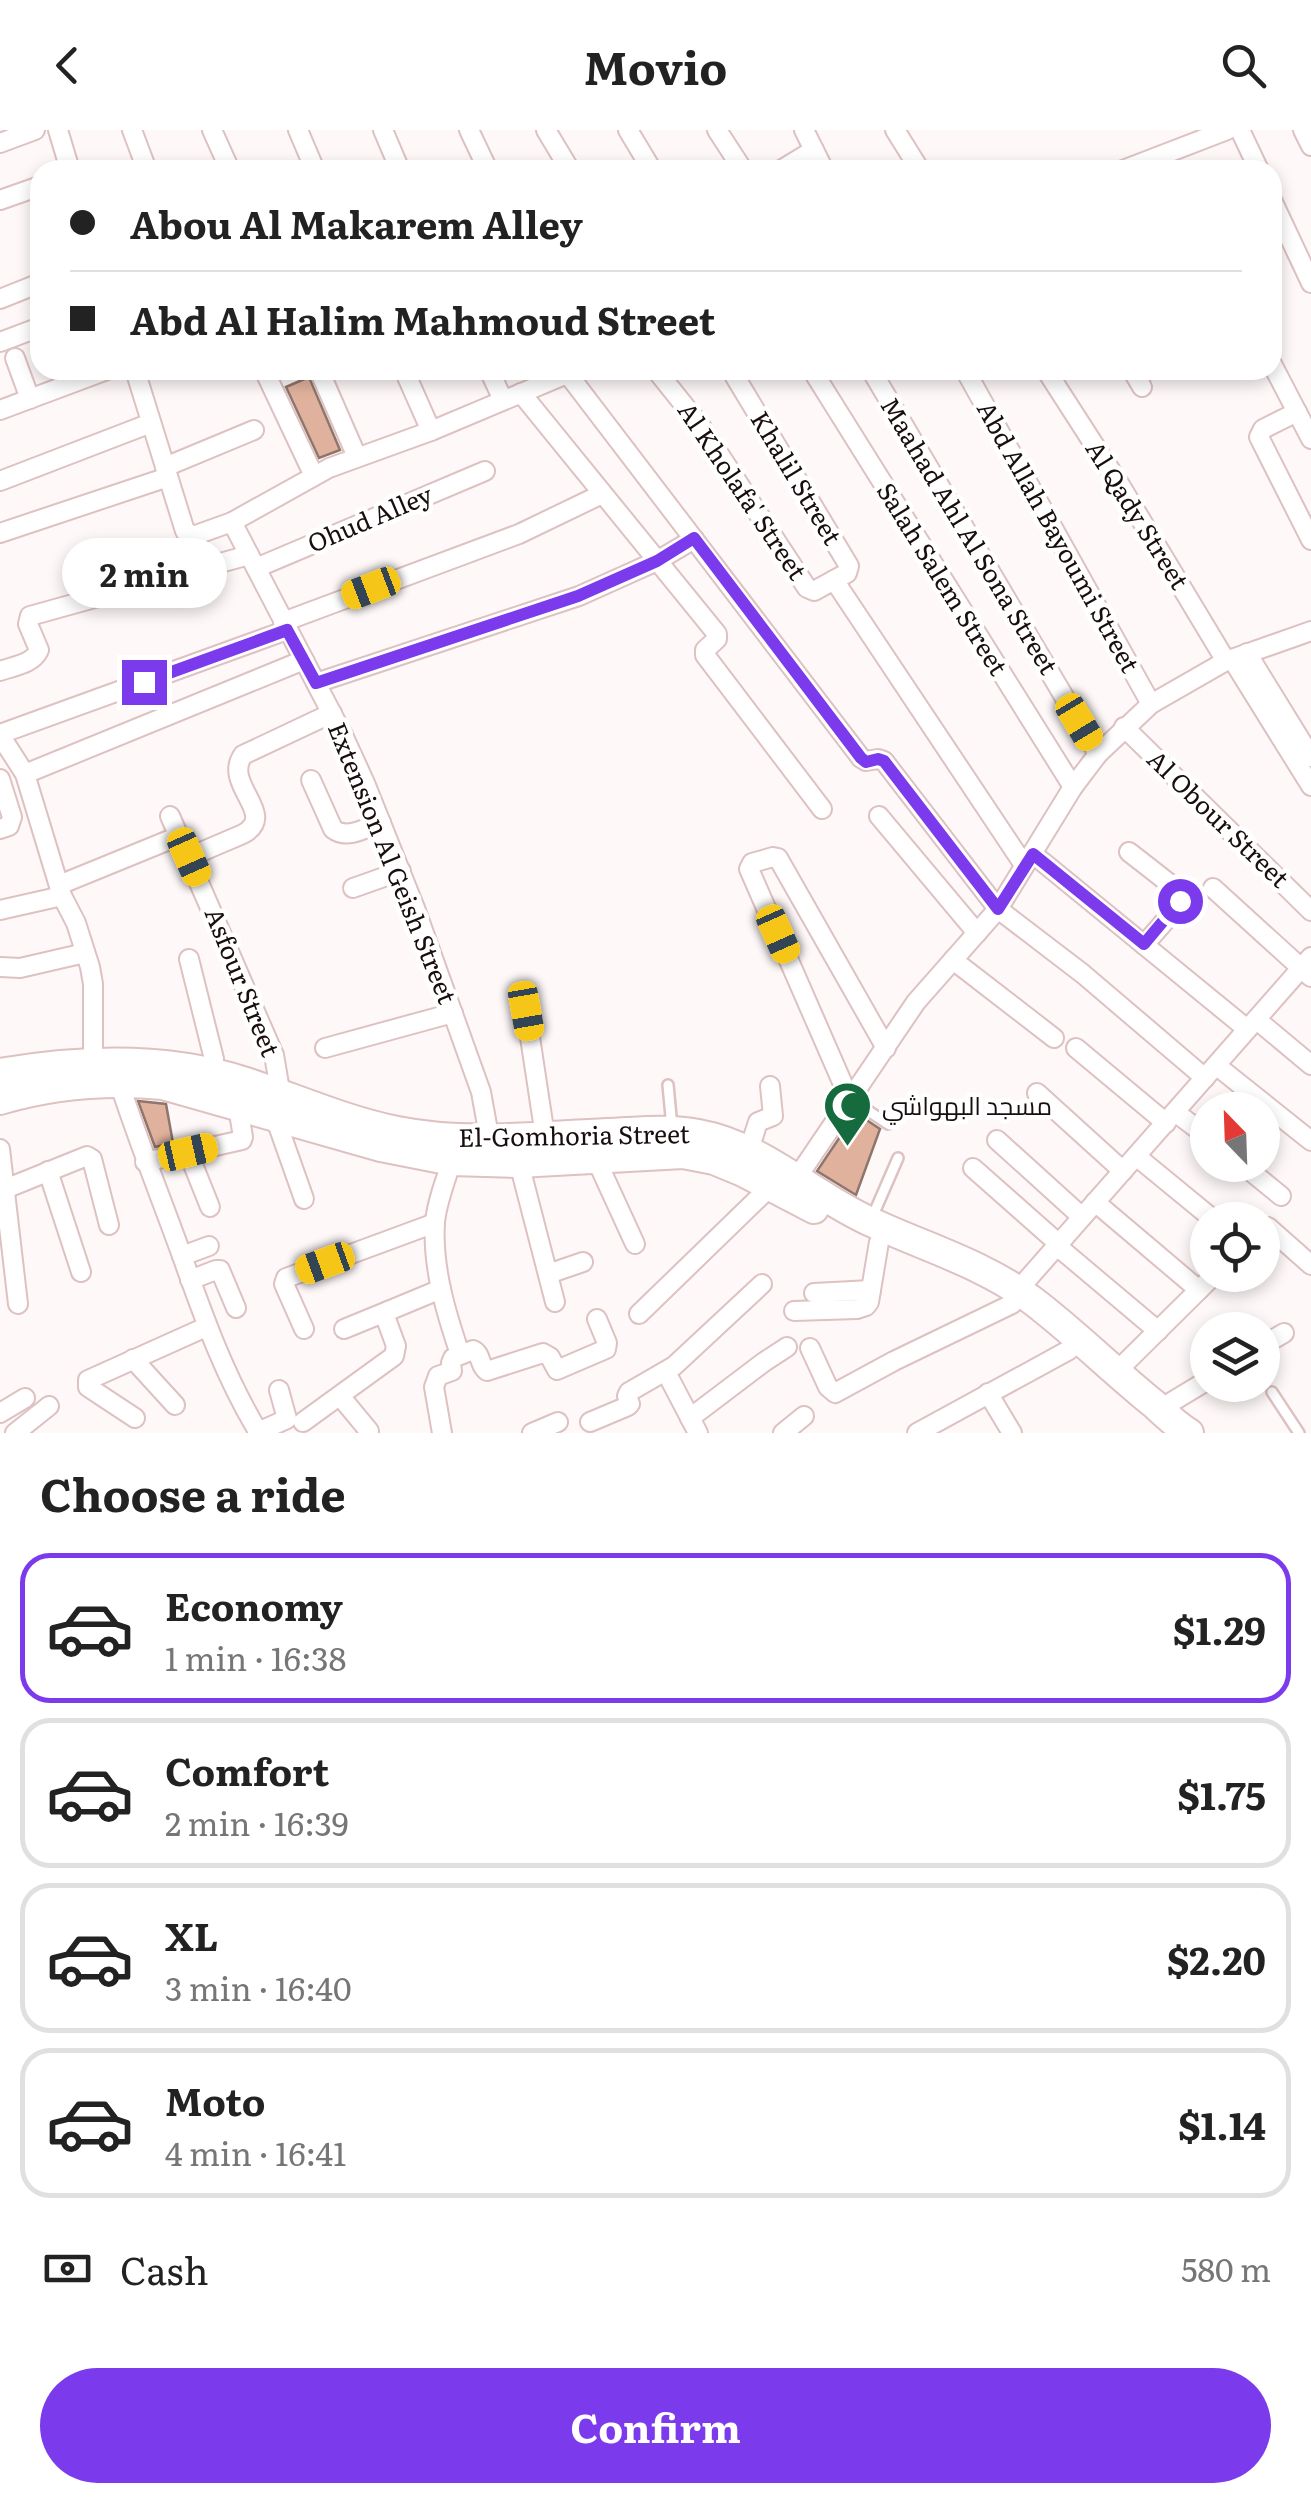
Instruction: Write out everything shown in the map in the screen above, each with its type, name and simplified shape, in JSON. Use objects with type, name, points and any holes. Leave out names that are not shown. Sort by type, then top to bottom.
[{"type":"street","points":[[0,143],[36,130]]},
{"type":"street","points":[[58,130],[67,160]]},
{"type":"street","points":[[132,130],[142,160]]},
{"type":"street","points":[[212,130],[226,160]]},
{"type":"street","points":[[298,130],[312,160]]},
{"type":"street","points":[[383,130],[396,160]]},
{"type":"street","points":[[469,130],[483,160]]},
{"type":"street","points":[[546,130],[564,160]]},
{"type":"street","points":[[628,130],[646,160]]},
{"type":"street","points":[[718,130],[737,160]]},
{"type":"street","points":[[895,130],[914,160]]},
{"type":"street","points":[[1172,160],[1227,130]]},
{"type":"street","points":[[1240,130],[1254,160]]},
{"type":"street","points":[[1303,130],[1311,146]]},
{"type":"street","points":[[790,160],[812,137]]},
{"type":"street","points":[[0,200],[30,190]]},
{"type":"street","points":[[1282,221],[1311,283]]},
{"type":"street","points":[[0,299],[30,288]]},
{"type":"street","points":[[0,342],[30,331]]},
{"type":"street","points":[[15,358],[30,398]]},
{"type":"street","points":[[0,410],[80,380]]},
{"type":"street","points":[[138,380],[185,531],[193,536],[232,522],[357,457],[431,431],[552,380]]},
{"type":"street","points":[[269,380],[314,476]]},
{"type":"street","points":[[323,380],[357,457]]},
{"type":"street","points":[[408,380],[431,431]]},
{"type":"street","points":[[494,380],[503,400]]},
{"type":"street","points":[[577,380],[861,758],[866,762],[884,761],[998,909],[1211,1072],[1311,1141]]},
{"type":"street","name":"Al Kholafa' Street","points":[[664,380],[700,426],[807,588],[814,590],[834,580]]},
{"type":"street","name":"Khalil Street","points":[[737,380],[850,566],[847,573],[834,580]]},
{"type":"street","name":"Salah Salem Street","points":[[818,380],[1073,787]]},
{"type":"street","name":"Maahad Ahl Al Sona Street","points":[[878,380],[1098,754]]},
{"type":"street","name":"Abd Allah Bayoumi Street","points":[[971,380],[1151,704]]},
{"type":"street","name":"Al Qady Street","points":[[1052,380],[1235,658]]},
{"type":"street","points":[[1138,380],[1142,388]]},
{"type":"street","points":[[1280,380],[1311,439]]},
{"type":"street","points":[[521,393],[717,634],[717,640],[705,654],[822,809]]},
{"type":"street","points":[[1297,412],[1263,429],[1259,437],[1311,540]]},
{"type":"street","points":[[0,481],[151,423]]},
{"type":"street","points":[[0,533],[167,472],[254,430]]},
{"type":"street","name":"Ohud Alley","points":[[0,671],[38,655],[28,624],[30,616],[252,561],[485,471]]},
{"type":"street","points":[[279,1390],[287,1419],[259,1433],[206,1326],[146,1162],[102,1076],[85,953],[60,890],[25,774],[0,735],[518,534],[602,494]]},
{"type":"street","name":"Extension Al Geish Street","points":[[232,522],[365,783],[481,1092],[491,1150]]},
{"type":"street","points":[[316,683],[578,596],[657,561],[694,538]]},
{"type":"street","points":[[834,580],[1028,859],[1311,1065]]},
{"type":"street","points":[[639,1314],[784,1187],[916,1002],[998,909],[1073,787],[1124,727],[1151,704],[1235,658],[1309,634]]},
{"type":"street","points":[[1235,658],[1311,757]]},
{"type":"street","points":[[1235,658],[1311,786]]},
{"type":"street","points":[[25,774],[304,660]]},
{"type":"street","points":[[189,857],[251,830],[256,822],[238,776],[239,761],[332,713]]},
{"type":"street","name":"Al Obour Street","points":[[1124,727],[1311,910]]},
{"type":"street","points":[[0,779],[12,817],[9,826],[0,829]]},
{"type":"street","points":[[311,780],[333,830],[339,834],[381,822]]},
{"type":"street","name":"Asfour Street","points":[[170,816],[274,1055],[278,1106],[304,1199]]},
{"type":"street","points":[[879,816],[977,933]]},
{"type":"street","points":[[0,910],[60,890],[179,836]]},
{"type":"street","points":[[1129,852],[1180,896],[1178,906],[1144,944]]},
{"type":"street","points":[[850,1098],[749,869],[752,863],[778,858],[886,1048]]},
{"type":"street","points":[[353,888],[400,871]]},
{"type":"street","points":[[810,1348],[828,1387],[835,1393],[1015,1297],[1252,1024],[1308,967],[1213,888]]},
{"type":"street","points":[[0,967],[20,968],[85,953]]},
{"type":"street","points":[[188,959],[214,1057],[209,1072]]},
{"type":"street","points":[[953,960],[1054,1038]]},
{"type":"street","points":[[526,1011],[546,1136]]},
{"type":"street","points":[[325,1048],[452,1012]]},
{"type":"street","points":[[1076,1048],[1190,1128]]},
{"type":"street","name":"El-Gomhoria Street","points":[[0,1100],[102,1076],[134,1063],[172,1066],[246,1082],[278,1106],[381,1147],[452,1161],[546,1136],[672,1130],[724,1140],[749,1150],[774,1163],[784,1187]]},
{"type":"street","name":"El-Gomhoria Street","points":[[0,1073],[63,1065],[102,1076],[163,1085],[238,1107],[278,1106],[408,1133],[467,1140],[519,1163],[683,1154],[714,1160],[784,1187],[954,1273],[1015,1297],[1116,1372],[1162,1421]]},
{"type":"street","points":[[749,1150],[758,1122],[774,1116],[770,1086]]},
{"type":"street","points":[[1037,1093],[1123,1171]]},
{"type":"street","points":[[146,1162],[242,1140],[238,1107]]},
{"type":"street","points":[[996,1140],[1082,1217]]},
{"type":"street","points":[[0,1150],[4,1214],[18,1304]]},
{"type":"street","points":[[188,1152],[210,1206]]},
{"type":"street","points":[[5,1189],[84,1156],[90,1157],[109,1225]]},
{"type":"street","points":[[1136,1156],[1192,1202]]},
{"type":"street","points":[[596,1160],[635,1244]]},
{"type":"street","points":[[452,1161],[435,1223],[446,1312],[460,1354]]},
{"type":"street","points":[[519,1163],[555,1302]]},
{"type":"street","points":[[973,1168],[1158,1330]]},
{"type":"street","points":[[48,1171],[81,1272]]},
{"type":"street","points":[[1264,1182],[1282,1196]]},
{"type":"street","points":[[1095,1202],[1190,1282]]},
{"type":"street","points":[[304,1329],[284,1284],[286,1278],[435,1223]]},
{"type":"street","points":[[794,1312],[862,1308],[869,1302],[875,1232]]},
{"type":"street","points":[[1280,1240],[1311,1265]]},
{"type":"street","points":[[182,1256],[209,1246]]},
{"type":"street","points":[[548,1274],[583,1262]]},
{"type":"street","points":[[190,1280],[220,1270],[236,1308]]},
{"type":"street","points":[[590,1422],[628,1406],[629,1392],[666,1372],[762,1284]]},
{"type":"street","points":[[344,1329],[442,1289]]},
{"type":"street","points":[[814,1293],[872,1290]]},
{"type":"street","points":[[1116,1372],[1197,1292]]},
{"type":"street","name":"El-Gomhoria Street","points":[[1015,1297],[1069,1350],[1162,1421],[1188,1433]]},
{"type":"street","points":[[303,1422],[394,1356],[396,1346],[385,1316],[388,1311]]},
{"type":"street","points":[[442,1433],[434,1386],[438,1376],[452,1370],[451,1360],[473,1350],[487,1371],[546,1354],[559,1370],[606,1349],[597,1320]]},
{"type":"street","points":[[135,1418],[91,1389],[87,1383],[91,1377],[206,1326]]},
{"type":"street","points":[[1280,1335],[1284,1332]]},
{"type":"street","points":[[666,1372],[694,1426],[764,1362],[787,1347]]},
{"type":"street","points":[[921,1432],[1069,1350]]},
{"type":"street","points":[[133,1359],[175,1405]]},
{"type":"street","points":[[988,1393],[1012,1433]]},
{"type":"street","points":[[340,1396],[369,1431]]},
{"type":"street","points":[[1162,1421],[1190,1396]]},
{"type":"street","points":[[0,1413],[25,1398]]},
{"type":"street","points":[[14,1433],[49,1406]]},
{"type":"street","points":[[783,1433],[804,1416]]},
{"type":"street","points":[[532,1433],[558,1422]]},
{"type":"lane","points":[[668,1085],[672,1130]]},
{"type":"lane","points":[[850,1098],[888,1124]]},
{"type":"lane","points":[[875,1232],[898,1158]]},
{"type":"lane","points":[[1279,1402],[1299,1433]]},
{"type":"building","points":[[310,380],[340,450],[319,458],[286,387]]},
{"type":"building","points":[[138,1101],[166,1104],[173,1143],[155,1147]]},
{"type":"building","name":"مسجد البهواشي","points":[[856,1113],[880,1129],[856,1195],[817,1171]]},
{"type":"place","name":"مسجد البهواشي","points":[[847,1148]]},
{"type":"route","points":[[144,682],[287,630],[316,683],[578,596],[657,561],[694,538],[861,758],[866,762],[884,761],[998,909],[1033,854],[1144,944],[1180,901]]}]
